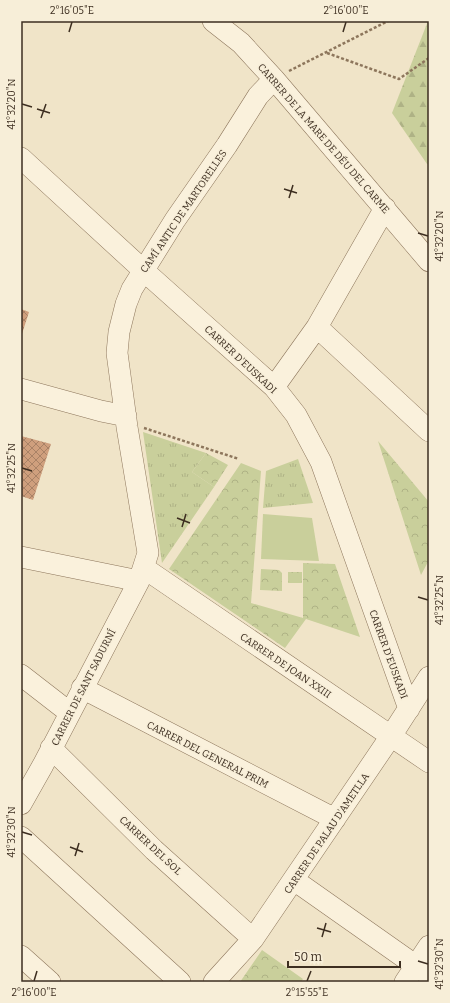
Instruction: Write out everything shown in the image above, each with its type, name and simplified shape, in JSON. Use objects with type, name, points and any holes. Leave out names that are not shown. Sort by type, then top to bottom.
[{"type":"street","name":"CARRER DE LA MARE DE DÉU DEL CARME","points":[[213,21],[241,43],[274,79],[429,261]]},
{"type":"street","name":"CAMÍ ANTIC DE MARTORELLES","points":[[141,574],[148,553],[126,419],[117,353],[119,332],[126,304],[132,289],[175,220],[227,145],[258,96],[274,79]]},
{"type":"street","name":"CARRER D'EUSKADI","points":[[21,158],[274,387],[296,415],[321,462],[409,709]]},
{"type":"street","points":[[274,387],[317,327],[385,208]]},
{"type":"street","points":[[317,327],[429,431]]},
{"type":"street","points":[[21,389],[126,419]]},
{"type":"street","points":[[21,557],[141,574]]},
{"type":"street","name":"CARRER DE SANT SADURNÍ","points":[[21,804],[28,776],[51,748],[141,574]]},
{"type":"street","name":"CARRER DE JOAN XXIII","points":[[141,574],[429,762]]},
{"type":"street","points":[[21,675],[70,713]]},
{"type":"street","name":"CARRER DE PALAU D'AMETLLA","points":[[214,982],[253,939],[391,736],[429,677]]},
{"type":"street","name":"CARRER DEL GENERAL PRIM","points":[[82,688],[335,819]]},
{"type":"street","name":"CARRER DEL SOL","points":[[51,748],[154,850],[253,939]]},
{"type":"street","points":[[21,837],[180,982]]},
{"type":"street","points":[[294,880],[417,974],[429,946]]},
{"type":"street","points":[[21,956],[50,982]]},
{"type":"path","points":[[274,79],[388,21]]},
{"type":"path","points":[[327,53],[399,79],[429,58]]},
{"type":"path","points":[[126,419],[239,459]]},
{"type":"green space","points":[[429,21],[429,165],[392,113]]},
{"type":"green space","points":[[143,432],[206,453],[192,472],[214,487],[162,563]]},
{"type":"green space","points":[[378,441],[429,502],[429,560],[421,575]]},
{"type":"green space","points":[[206,453],[228,465],[214,487],[192,472]]},
{"type":"green space","points":[[298,459],[313,503],[263,508],[266,471]]},
{"type":"green space","points":[[241,463],[261,471],[251,603],[303,618],[303,563],[335,564],[360,637],[306,619],[285,648],[169,569]]},
{"type":"green space","points":[[263,514],[312,518],[319,561],[261,559]]},
{"type":"green space","points":[[261,569],[279,570],[282,573],[282,591],[260,590]]},
{"type":"green space","points":[[288,572],[302,572],[302,583],[288,583]]},
{"type":"green space","points":[[262,950],[303,979],[301,982],[240,982]]},
{"type":"building","points":[[21,309],[29,312],[21,337]]},
{"type":"building","points":[[21,436],[51,444],[33,500],[21,496]]}]
